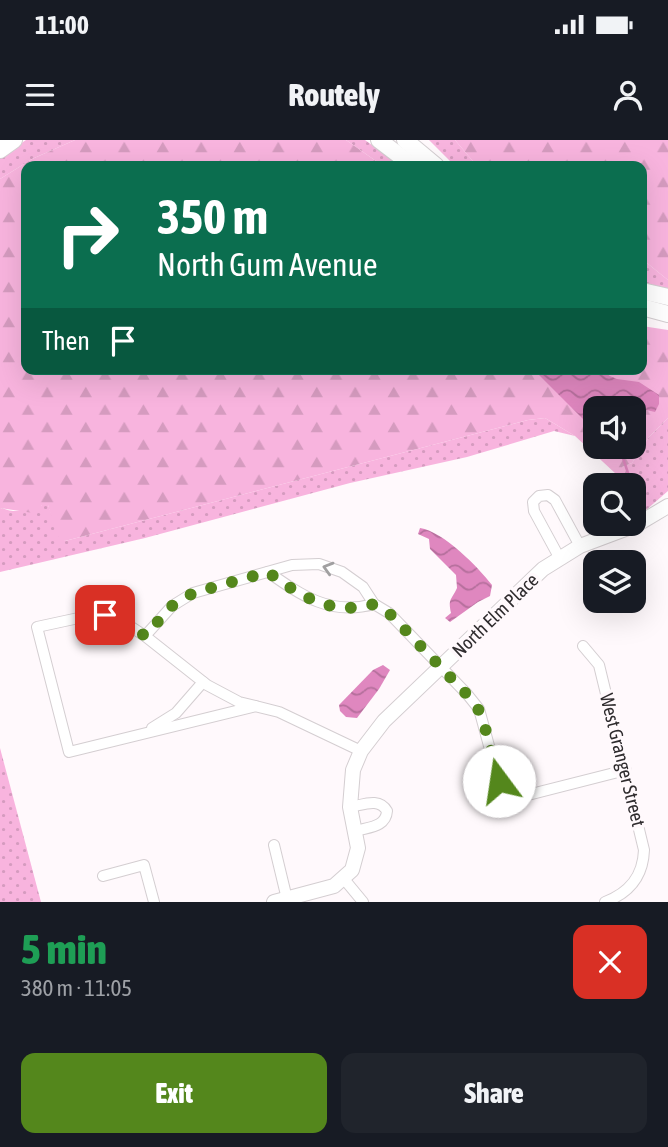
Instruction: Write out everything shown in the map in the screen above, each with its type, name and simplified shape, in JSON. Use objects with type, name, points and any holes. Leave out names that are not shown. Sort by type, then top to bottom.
[{"type":"main road","points":[[379,140],[406,161]]},
{"type":"main road","points":[[405,140],[430,161]]},
{"type":"main road","points":[[647,292],[668,298]]},
{"type":"main road","points":[[647,308],[668,314]]},
{"type":"street","points":[[559,557],[534,511],[533,502],[539,496],[548,495],[553,498],[580,546]]},
{"type":"street","name":"North Elm Place","points":[[344,879],[352,870],[359,841],[350,807],[351,780],[362,751],[384,721],[525,585],[559,557],[636,525],[668,506]]},
{"type":"street","points":[[145,636],[172,606],[193,593],[292,565],[319,564],[342,572],[363,587],[374,604],[389,613],[479,709],[504,801],[625,770]]},
{"type":"street","points":[[268,572],[300,595],[337,607],[358,609],[374,604]]},
{"type":"street","points":[[256,706],[69,752],[37,627],[105,615],[126,622],[203,682],[239,702],[256,706],[279,712],[362,751]]},
{"type":"street","name":"West Granger Street","points":[[583,646],[599,665],[645,850],[637,879],[622,895],[605,902]]},
{"type":"street","points":[[141,735],[176,713],[203,682]]},
{"type":"street","points":[[350,807],[376,802],[383,805],[387,811],[386,819],[381,824],[356,831]]},
{"type":"street","points":[[274,845],[281,900],[334,887],[344,879],[363,902]]},
{"type":"street","points":[[103,876],[144,865],[154,902]]},
{"type":"green space","points":[[26,140],[75,140],[29,161],[21,161],[21,166],[0,179],[0,158]]},
{"type":"green space","points":[[75,140],[346,140],[376,161],[29,161]]},
{"type":"green space","points":[[346,140],[365,140],[394,161],[376,161]]},
{"type":"green space","points":[[429,140],[455,140],[473,161],[450,161]]},
{"type":"green space","points":[[455,140],[668,140],[668,280],[647,263],[647,161],[473,161]]},
{"type":"green space","points":[[21,166],[21,375],[647,375],[647,327],[668,330],[668,418],[646,442],[646,396],[583,396],[583,443],[545,418],[528,420],[65,541],[57,536],[48,505],[42,505],[33,513],[0,508],[0,179]]},
{"type":"green space","points":[[647,263],[668,280],[668,289],[647,283]]},
{"type":"green space","points":[[545,418],[575,436],[554,431],[467,457],[350,483],[145,538],[0,572],[0,508],[29,512],[48,505],[65,541],[528,420]]},
{"type":"green space","points":[[668,418],[668,491],[646,510],[646,473],[622,473],[622,467],[635,459],[646,459],[646,442]]},
{"type":"green space","points":[[600,459],[635,459],[622,467],[622,473],[615,473]]},
{"type":"green space","points":[[0,748],[41,902],[0,902]]},
{"type":"water","points":[[539,375],[607,375],[639,382],[659,395],[655,412],[646,410],[646,396],[583,396],[583,419]]},
{"type":"water","points":[[420,528],[450,543],[492,585],[490,596],[450,622],[445,618],[451,613],[450,602],[457,588],[456,575],[430,549],[429,539],[418,534]]},
{"type":"water","points":[[383,665],[390,670],[379,689],[357,718],[346,717],[340,711],[339,705],[373,670]]},
{"type":"waterway","points":[[623,459],[628,473]]},
{"type":"route","points":[[105,615],[126,622],[145,636],[172,606],[193,593],[268,572],[300,595],[337,607],[358,609],[374,604],[389,613],[479,709],[499,781]]}]
